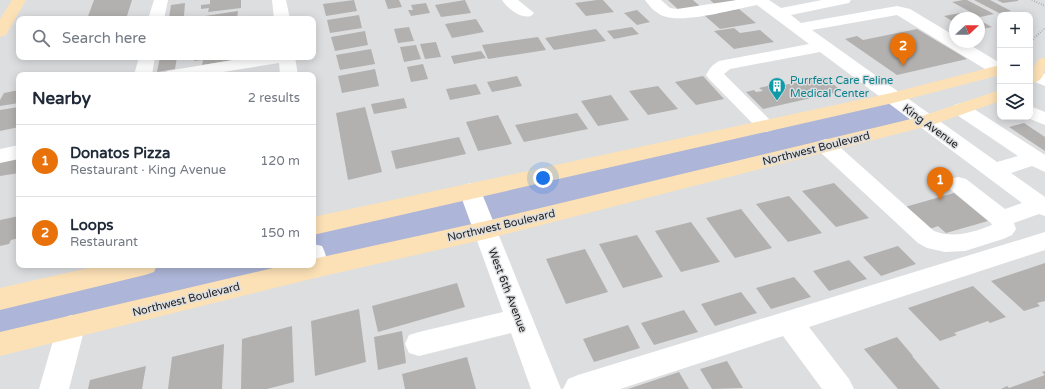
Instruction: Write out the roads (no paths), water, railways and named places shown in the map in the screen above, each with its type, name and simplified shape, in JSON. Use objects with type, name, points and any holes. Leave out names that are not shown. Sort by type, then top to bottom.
[{"type":"main road","points":[[0,31],[20,0]]},
{"type":"main road","points":[[1037,72],[1045,58]]},
{"type":"main road","points":[[316,225],[893,98],[997,71]]},
{"type":"main road","name":"Northwest Boulevard","points":[[316,261],[486,230],[925,121],[997,97]]},
{"type":"main road","points":[[0,299],[132,268]]},
{"type":"main road","name":"Northwest Boulevard","points":[[0,344],[71,327],[288,268]]},
{"type":"street","points":[[157,16],[161,0]]},
{"type":"street","points":[[280,0],[282,16]]},
{"type":"street","points":[[509,0],[526,13]]},
{"type":"street","points":[[652,0],[665,11],[672,14],[760,0]]},
{"type":"street","name":"King Avenue","points":[[760,0],[1042,207]]},
{"type":"street","points":[[778,14],[844,0]]},
{"type":"street","points":[[798,28],[897,10],[905,12],[997,69]]},
{"type":"street","points":[[766,126],[720,81],[715,75],[718,69],[725,66],[823,46]]},
{"type":"street","points":[[144,72],[146,60]]},
{"type":"street","points":[[191,72],[265,60]]},
{"type":"street","points":[[287,60],[289,72]]},
{"type":"street","points":[[236,72],[253,62]]},
{"type":"street","points":[[961,109],[1040,162]]},
{"type":"street","points":[[826,146],[873,183],[926,236],[962,267]]},
{"type":"street","points":[[0,156],[16,153]]},
{"type":"street","points":[[993,170],[1040,162]]},
{"type":"street","points":[[958,184],[1003,224]]},
{"type":"street","name":"West 6th Avenue","points":[[470,191],[546,389]]},
{"type":"street","points":[[934,242],[946,244],[958,243],[993,234],[1003,224],[1042,207]]},
{"type":"street","points":[[578,389],[1045,241]]},
{"type":"street","points":[[419,344],[520,319]]},
{"type":"street","points":[[789,322],[839,389]]},
{"type":"street","points":[[54,389],[71,327]]},
{"type":"place","name":"Loops","points":[[903,66]]},
{"type":"place","name":"Purrfect Care Feline Medical Center","points":[[777,101]]},
{"type":"place","name":"Donatos Pizza","points":[[940,200]]}]
